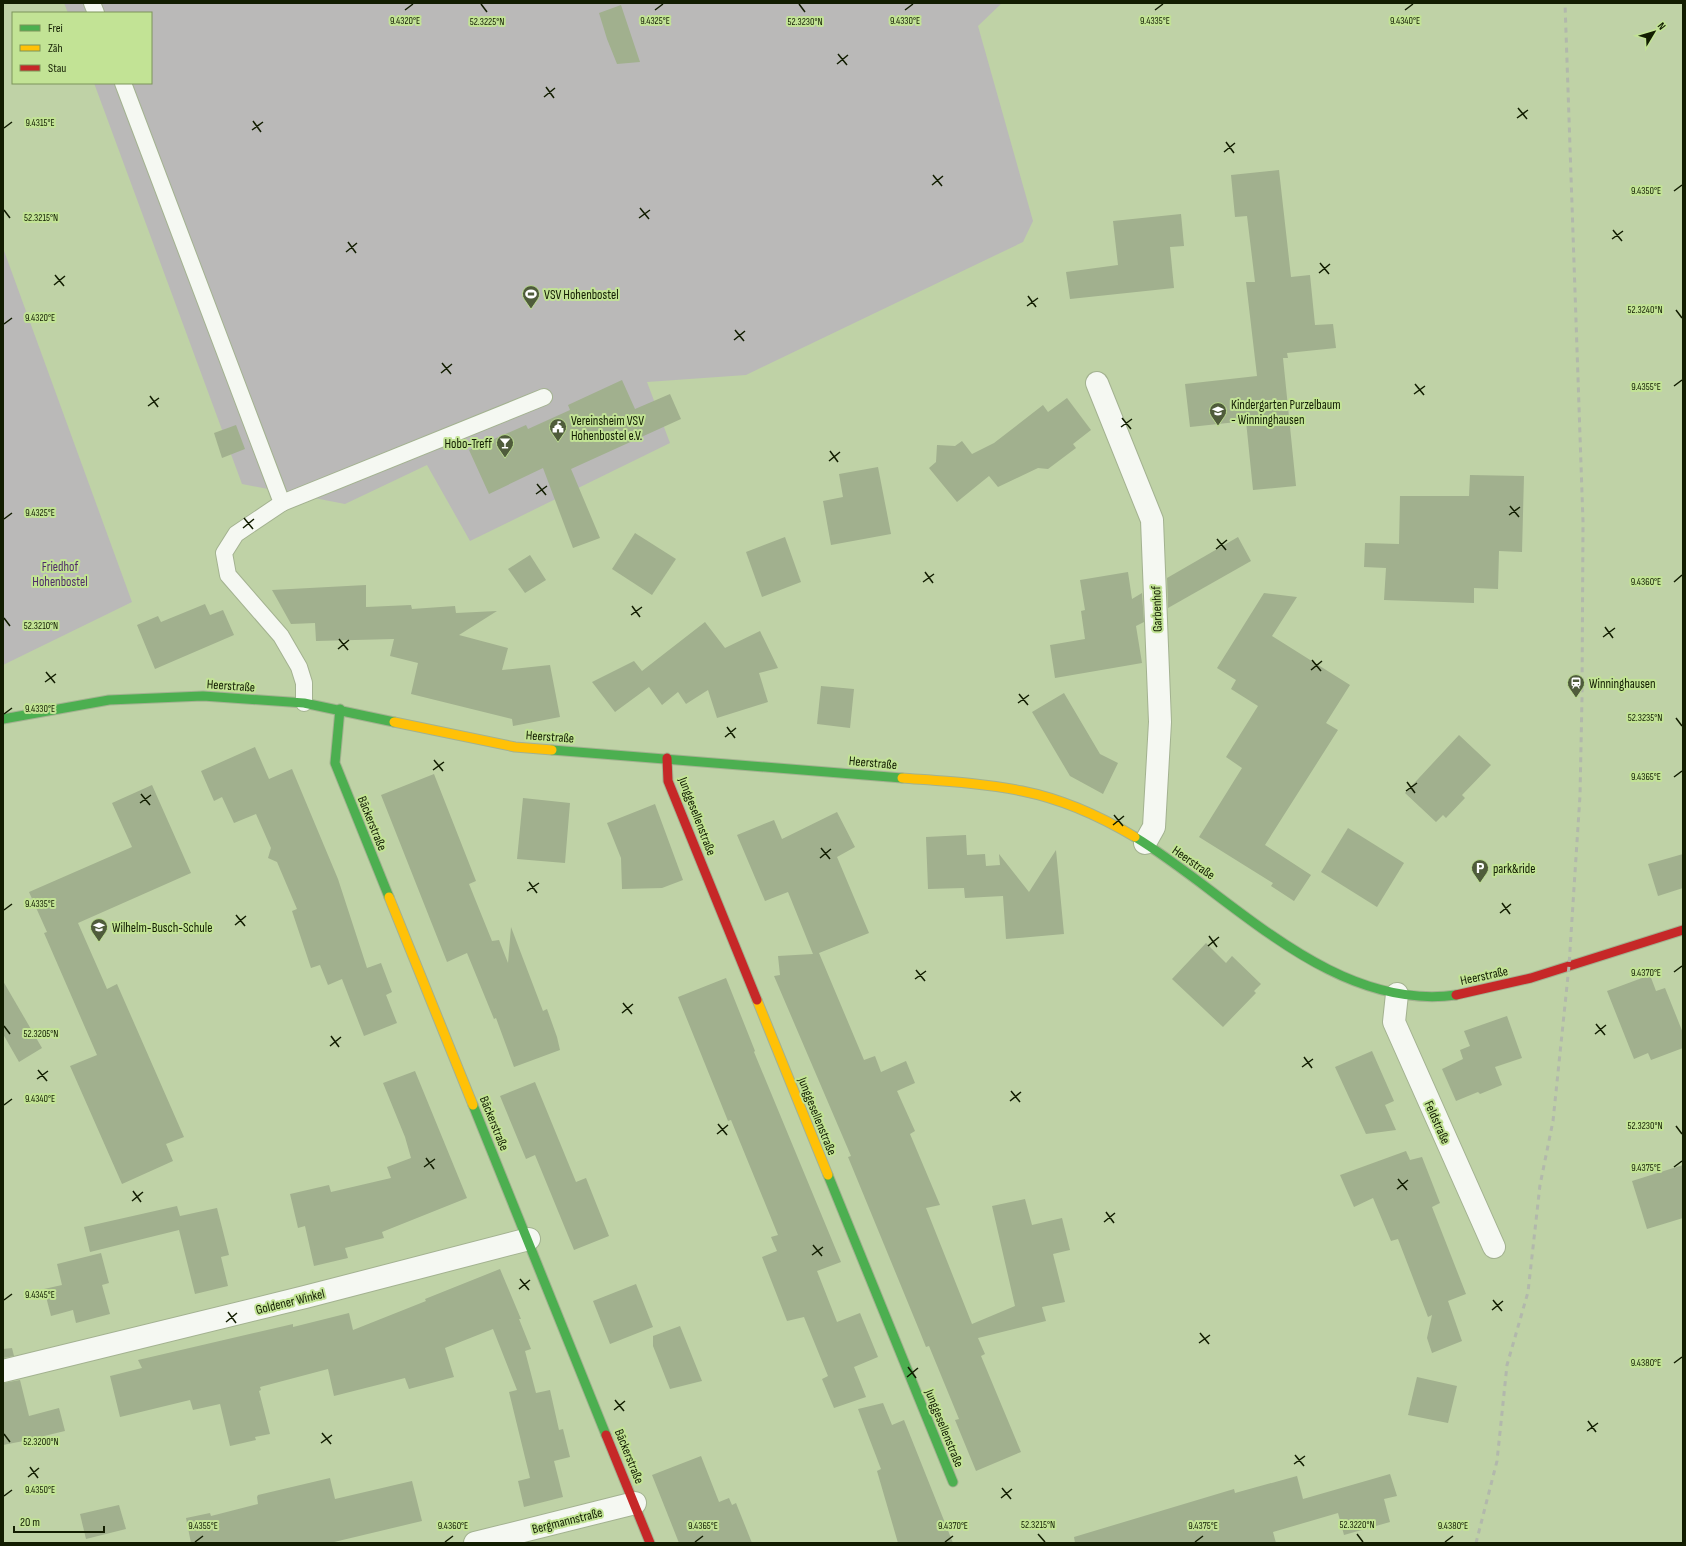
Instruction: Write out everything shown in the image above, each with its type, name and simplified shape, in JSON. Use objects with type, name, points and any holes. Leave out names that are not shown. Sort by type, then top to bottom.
[{"type":"street","name":"Garbenhof","points":[[1097,383],[1152,520],[1160,722],[1154,827],[1145,842]]},
{"type":"street","name":"Heerstraße","points":[[3,719],[109,700],[203,696],[304,703],[340,709],[515,747],[667,758],[974,784],[1032,793],[1090,813],[1145,842],[1302,955],[1357,983],[1397,994],[1434,997],[1477,992],[1563,968],[1683,930]]},
{"type":"street","name":"Bäckerstraße","points":[[340,709],[335,763],[529,1239],[650,1543]]},
{"type":"street","name":"Junggesellenstraße","points":[[667,758],[668,780],[953,1482]]},
{"type":"street","name":"Feldstraße","points":[[1397,994],[1394,1022],[1494,1247]]},
{"type":"street","name":"Goldener Winkel","points":[[3,1371],[305,1297],[529,1239]]},
{"type":"street","name":"Bergmannstraße","points":[[476,1543],[635,1503]]},
{"type":"lane","points":[[123,84],[282,503]]},
{"type":"lane","points":[[304,703],[304,683],[299,667],[281,636],[228,575],[224,552],[236,534],[282,503],[544,397]]},
{"type":"green space","name":"VSV Hohenbostel","points":[[64,3],[1002,3],[978,26],[1033,221],[1023,242],[746,375],[647,382],[670,443],[470,541],[427,465],[345,504],[242,484],[94,84],[152,84],[152,12],[68,12]]},
{"type":"green space","name":"Friedhof Hohenbostel","points":[[3,248],[132,602],[3,665]]},
{"type":"building","points":[[621,5],[640,62],[617,64],[607,39],[599,13]]},
{"type":"building","points":[[1279,170],[1291,277],[1310,275],[1315,325],[1333,324],[1336,348],[1287,353],[1288,358],[1283,358],[1296,486],[1253,490],[1246,421],[1190,427],[1185,384],[1257,376],[1246,282],[1255,282],[1247,216],[1235,217],[1231,175]]},
{"type":"building","points":[[1181,214],[1184,246],[1170,247],[1174,288],[1070,299],[1066,272],[1118,265],[1113,221]]},
{"type":"building","name":"Vereinsheim VSV Hohenbostel e.V.","points":[[622,380],[635,409],[670,394],[681,419],[571,469],[600,538],[573,548],[543,468],[489,494],[469,450],[526,425],[528,429],[570,410],[568,405]]},
{"type":"building","points":[[1067,398],[1091,430],[1073,444],[1076,448],[1048,469],[1038,468],[998,487],[989,476],[957,502],[929,468],[936,462],[937,445],[955,446],[962,441],[972,454],[994,443],[1043,405],[1048,412]]},
{"type":"building","points":[[236,425],[245,449],[222,458],[214,433]]},
{"type":"building","points":[[878,467],[891,534],[831,545],[823,501],[843,497],[839,474]]},
{"type":"building","points":[[1470,475],[1524,476],[1522,552],[1499,551],[1498,589],[1474,588],[1474,603],[1384,600],[1386,568],[1364,567],[1365,543],[1399,544],[1400,496],[1469,496]]},
{"type":"building","points":[[635,533],[676,559],[652,595],[612,569]]},
{"type":"building","points":[[785,537],[801,582],[762,597],[746,552]]},
{"type":"building","points":[[1238,537],[1251,561],[1168,608],[1167,578]]},
{"type":"building","points":[[530,555],[546,580],[525,593],[508,569]]},
{"type":"building","points":[[1128,572],[1132,599],[1142,593],[1144,622],[1136,626],[1142,663],[1055,678],[1050,645],[1085,639],[1081,611],[1085,610],[1080,580]]},
{"type":"building","points":[[366,585],[366,607],[411,605],[412,609],[455,606],[456,613],[497,611],[459,635],[508,648],[502,670],[550,665],[560,717],[513,726],[512,719],[411,694],[418,663],[390,656],[394,639],[316,641],[315,623],[291,624],[272,590]]},
{"type":"building","points":[[1264,593],[1297,597],[1272,636],[1350,685],[1326,723],[1338,730],[1265,845],[1311,875],[1294,901],[1271,886],[1273,883],[1199,837],[1242,768],[1226,757],[1258,706],[1231,689],[1236,680],[1217,668]]},
{"type":"building","points":[[205,604],[210,615],[223,610],[234,635],[155,669],[137,625],[158,616],[161,622]]},
{"type":"building","points":[[705,622],[725,648],[760,631],[778,668],[759,673],[768,702],[717,718],[708,690],[686,704],[678,692],[662,705],[649,687],[615,712],[592,682],[634,661],[642,671]]},
{"type":"building","points":[[821,686],[854,689],[850,728],[817,724]]},
{"type":"building","points":[[1064,693],[1100,754],[1118,763],[1103,794],[1070,776],[1032,712]]},
{"type":"building","points":[[1459,735],[1491,765],[1462,795],[1465,798],[1446,818],[1443,815],[1436,822],[1405,793]]},
{"type":"building","points":[[255,747],[269,779],[292,769],[338,879],[367,968],[381,963],[392,992],[386,995],[397,1023],[364,1036],[342,979],[328,985],[320,965],[311,968],[292,911],[297,909],[277,862],[268,858],[271,848],[256,814],[234,823],[222,797],[214,801],[201,771]]},
{"type":"building","points":[[434,774],[476,881],[469,884],[492,941],[499,940],[508,963],[511,927],[543,1011],[547,1009],[557,1037],[560,1050],[514,1067],[496,1018],[494,1019],[467,953],[447,962],[381,795]]},
{"type":"building","points":[[152,785],[191,873],[78,923],[107,989],[117,984],[184,1137],[166,1144],[173,1161],[122,1184],[70,1066],[97,1055],[44,933],[47,932],[29,892],[132,847],[112,803]]},
{"type":"building","points":[[523,798],[570,803],[565,863],[517,859]]},
{"type":"building","points":[[655,804],[683,880],[662,888],[622,889],[621,858],[607,823]]},
{"type":"building","points":[[837,812],[855,847],[837,857],[869,933],[819,953],[864,1060],[875,1056],[881,1072],[906,1061],[915,1083],[897,1091],[915,1131],[910,1134],[940,1205],[926,1208],[972,1324],[1015,1306],[992,1206],[1025,1199],[1032,1225],[1062,1218],[1070,1250],[1053,1254],[1065,1302],[1042,1307],[1046,1321],[978,1338],[985,1354],[981,1356],[1021,1452],[976,1471],[955,1420],[959,1419],[929,1346],[926,1347],[848,1157],[851,1156],[774,976],[780,975],[778,956],[813,954],[788,892],[765,901],[737,835],[774,820],[782,839]]},
{"type":"building","points":[[1348,828],[1404,863],[1377,907],[1321,872]]},
{"type":"building","points":[[966,835],[967,855],[985,854],[986,866],[1000,865],[999,854],[1029,892],[1056,850],[1064,934],[1006,939],[1003,896],[965,898],[964,888],[928,889],[926,837]]},
{"type":"building","points":[[1683,854],[1683,888],[1658,896],[1648,864]]},
{"type":"building","points":[[1206,943],[1226,963],[1232,956],[1261,984],[1254,991],[1256,993],[1223,1027],[1172,979]]},
{"type":"building","points":[[1650,975],[1656,991],[1665,988],[1683,1033],[1683,1048],[1651,1060],[1648,1053],[1634,1059],[1607,991]]},
{"type":"building","points":[[726,978],[755,1051],[754,1052],[841,1262],[817,1271],[837,1322],[860,1313],[878,1357],[854,1367],[866,1397],[834,1408],[822,1379],[828,1376],[804,1317],[787,1321],[762,1257],[777,1251],[771,1237],[778,1235],[731,1120],[728,1121],[678,997]]},
{"type":"building","points":[[3,981],[42,1048],[19,1062],[3,1034]]},
{"type":"building","points":[[1507,1016],[1522,1058],[1495,1067],[1502,1085],[1480,1094],[1478,1092],[1456,1101],[1442,1069],[1463,1059],[1460,1050],[1470,1046],[1464,1031]]},
{"type":"building","points":[[1372,1051],[1394,1101],[1385,1105],[1396,1130],[1366,1134],[1335,1067]]},
{"type":"building","points":[[415,1071],[467,1198],[382,1232],[384,1238],[345,1248],[348,1258],[314,1266],[305,1226],[298,1228],[290,1194],[329,1185],[331,1192],[391,1178],[387,1167],[411,1158],[405,1137],[383,1083]]},
{"type":"building","points":[[535,1082],[576,1182],[586,1178],[609,1236],[574,1250],[535,1155],[526,1159],[500,1096]]},
{"type":"building","points":[[1406,1151],[1410,1160],[1422,1157],[1440,1203],[1432,1207],[1466,1294],[1448,1301],[1462,1341],[1432,1353],[1427,1338],[1432,1315],[1428,1317],[1398,1239],[1391,1241],[1373,1198],[1354,1207],[1340,1175]]},
{"type":"building","points":[[1683,1165],[1683,1218],[1647,1229],[1632,1181]]},
{"type":"building","points":[[177,1206],[180,1216],[217,1208],[229,1255],[221,1257],[228,1286],[195,1294],[179,1230],[90,1252],[84,1227]]},
{"type":"building","points":[[101,1253],[109,1283],[102,1285],[110,1314],[76,1323],[73,1310],[51,1316],[44,1289],[62,1285],[57,1264]]},
{"type":"building","points":[[500,1269],[521,1319],[519,1319],[531,1349],[525,1351],[536,1393],[550,1390],[559,1430],[563,1429],[570,1457],[554,1461],[563,1497],[524,1507],[518,1481],[530,1478],[509,1392],[517,1390],[493,1329],[445,1348],[454,1377],[409,1389],[405,1378],[334,1396],[328,1369],[260,1387],[261,1390],[259,1391],[270,1434],[255,1437],[256,1440],[230,1446],[220,1404],[193,1410],[190,1400],[120,1417],[110,1376],[142,1368],[138,1360],[293,1324],[293,1327],[349,1313],[353,1330]]},
{"type":"building","points":[[636,1284],[653,1327],[610,1344],[593,1301]]},
{"type":"building","points":[[680,1326],[702,1381],[670,1389],[653,1346],[653,1336]]},
{"type":"building","points":[[12,1348],[14,1356],[3,1358],[3,1349]]},
{"type":"building","points":[[1417,1377],[1457,1386],[1448,1423],[1408,1415]]},
{"type":"building","points":[[20,1380],[29,1416],[59,1408],[65,1431],[44,1437],[3,1445],[3,1383]]},
{"type":"building","points":[[883,1403],[892,1425],[904,1420],[953,1543],[898,1543],[877,1471],[881,1469],[858,1409]]},
{"type":"building","points":[[701,1456],[719,1502],[729,1498],[732,1505],[736,1503],[752,1543],[679,1543],[652,1475]]},
{"type":"building","points":[[1390,1474],[1397,1496],[1384,1499],[1390,1522],[1344,1535],[1338,1513],[1273,1532],[1276,1543],[1075,1543],[1074,1537],[1234,1489],[1235,1493],[1297,1476],[1303,1499]]},
{"type":"building","points":[[330,1478],[335,1499],[412,1481],[422,1521],[330,1543],[191,1543],[186,1518],[210,1513],[211,1516],[258,1504],[258,1495]]},
{"type":"building","points":[[119,1505],[126,1529],[86,1539],[80,1514]]},
{"type":"railway","points":[[1476,1543],[1497,1461],[1507,1365],[1528,1292],[1540,1185],[1553,1121],[1569,966],[1580,796],[1583,522],[1565,3]]},
{"type":"traffic: fast","points":[[3,719],[109,700],[203,696],[304,703],[394,722]]},
{"type":"traffic: fast","points":[[340,709],[335,763],[389,897]]},
{"type":"traffic: fast","points":[[552,750],[902,778]]},
{"type":"traffic: fast","points":[[1135,837],[1172,861],[1246,917],[1285,944],[1326,968],[1367,986],[1411,996],[1456,995]]},
{"type":"traffic: fast","points":[[473,1105],[606,1435]]},
{"type":"traffic: fast","points":[[828,1175],[953,1482]]},
{"type":"traffic: slow","points":[[394,722],[515,747],[552,750]]},
{"type":"traffic: slow","points":[[902,778],[977,784],[1037,794],[1094,815],[1135,837]]},
{"type":"traffic: slow","points":[[389,897],[473,1105]]},
{"type":"traffic: slow","points":[[757,1000],[828,1175]]},
{"type":"traffic: jam","points":[[667,758],[668,781],[757,1000]]},
{"type":"traffic: jam","points":[[1456,995],[1531,978],[1683,930]]},
{"type":"traffic: jam","points":[[606,1435],[650,1543]]},
{"type":"place","name":"VSV Hohenbostel","points":[[531,309]]},
{"type":"place","name":"Kindergarten Purzelbaum - Winninghausen","points":[[1218,426]]},
{"type":"place","name":"Vereinsheim VSV Hohenbostel e.V.","points":[[558,442]]},
{"type":"place","name":"Hobo-Treff","points":[[505,458]]},
{"type":"place","name":"Winninghausen","points":[[1576,698]]},
{"type":"place","name":"park&ride","points":[[1480,883]]},
{"type":"place","name":"Wilhelm-Busch-Schule","points":[[99,942]]}]
